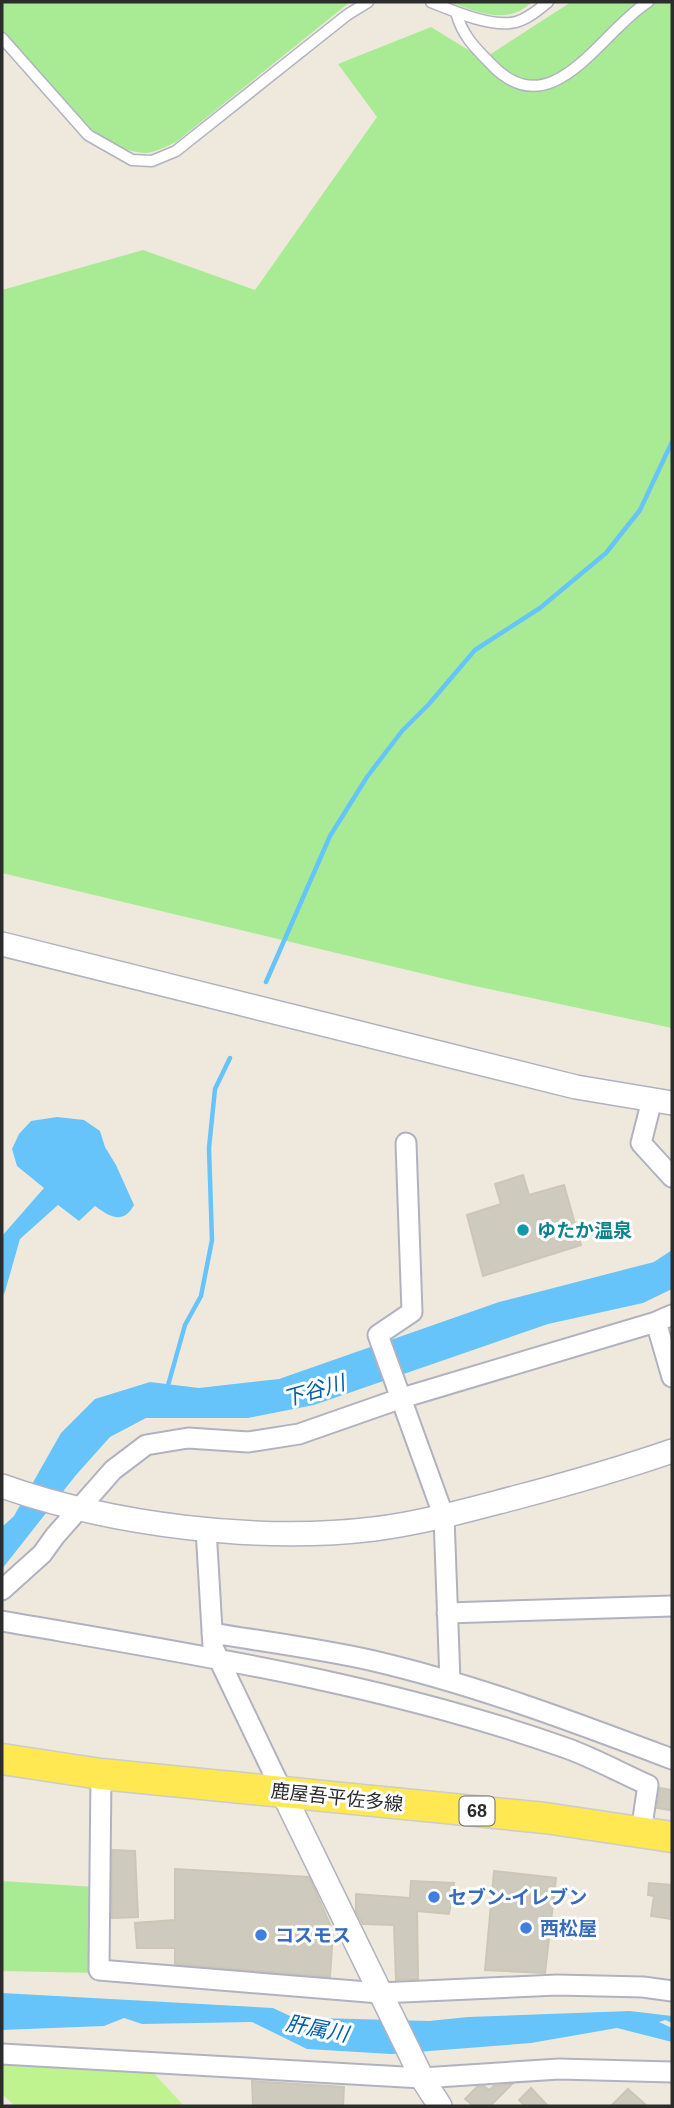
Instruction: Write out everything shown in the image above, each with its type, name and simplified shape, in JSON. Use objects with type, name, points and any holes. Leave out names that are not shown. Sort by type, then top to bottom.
[{"type":"main road","name":"鹿屋吾平佐多線","points":[[2,1759],[101,1774],[545,1818],[672,1837]]},
{"type":"street","points":[[2,944],[576,1087],[662,1102],[641,1143],[672,1177]]},
{"type":"street","points":[[406,1143],[412,1312],[378,1335],[444,1517],[450,1681]]},
{"type":"street","points":[[2,1590],[43,1554],[55,1536],[113,1470],[146,1445],[188,1438],[248,1442],[299,1434],[402,1398],[664,1318],[672,1377]]},
{"type":"street","points":[[4,1490],[148,1521],[206,1528],[315,1534],[444,1517],[618,1469],[672,1451]]},
{"type":"street","points":[[206,1528],[213,1647],[380,1993],[419,2071],[440,2106]]},
{"type":"street","points":[[447,1613],[672,1606]]},
{"type":"street","points":[[2,1621],[218,1658],[399,1696],[567,1748],[648,1785],[640,1832]]},
{"type":"street","points":[[212,1633],[372,1661],[450,1681],[551,1713],[672,1759]]},
{"type":"street","points":[[101,1774],[99,1970],[380,1993],[556,1985],[643,1987],[672,1991]]},
{"type":"street","points":[[2,2054],[419,2071],[559,2069],[672,2072]]},
{"type":"lane","points":[[2,38],[88,135],[132,160],[152,161],[176,151],[336,24],[368,2]]},
{"type":"lane","points":[[431,2],[493,22],[516,22],[548,2]]},
{"type":"lane","points":[[456,12],[461,30],[502,75],[521,85],[540,86],[557,81],[583,62],[649,2]]},
{"type":"green space","points":[[2,2],[350,2],[176,142],[157,151],[145,153],[125,149],[105,139],[85,124],[48,87],[2,33]]},
{"type":"green space","points":[[449,2],[532,2],[512,14],[492,15]]},
{"type":"green space","points":[[571,2],[672,2],[672,1028],[470,985],[2,873],[2,290],[143,250],[255,290],[377,117],[338,64],[431,27],[483,59]]},
{"type":"green space","points":[[2,1881],[95,1887],[95,1973],[2,1971]]},
{"type":"green space","points":[[2,2064],[149,2068],[184,2106],[15,2106],[2,2094]]},
{"type":"water","points":[[57,1117],[84,1120],[100,1131],[105,1147],[134,1205],[121,1217],[111,1216],[95,1206],[79,1221],[58,1205],[20,1239],[4,1295],[2,1236],[44,1188],[17,1166],[12,1149],[19,1134],[31,1121]]},
{"type":"water","name":"下谷川","points":[[672,1250],[672,1289],[643,1303],[548,1324],[314,1405],[248,1418],[146,1418],[110,1437],[76,1475],[2,1569],[2,1527],[14,1516],[61,1433],[95,1399],[150,1382],[199,1388],[279,1379],[499,1302],[654,1262]]},
{"type":"water","name":"肝属川","points":[[2,1993],[273,2008],[290,2016],[318,2018],[429,2021],[630,2011],[672,2016],[672,2023],[665,2020],[659,2022],[672,2028],[672,2042],[617,2028],[531,2043],[391,2054],[307,2049],[252,2022],[142,2024],[124,2018],[104,2026],[2,2030]]},
{"type":"building","name":"ゆたか温泉","points":[[523,1175],[529,1195],[564,1185],[581,1245],[483,1276],[467,1215],[501,1204],[495,1184]]},
{"type":"building","points":[[660,1788],[672,1790],[670,1810],[657,1808]]},
{"type":"building","points":[[112,1850],[135,1851],[138,1917],[112,1918]]},
{"type":"building","points":[[175,1869],[309,1877],[333,1931],[330,1977],[175,1964],[175,1948],[137,1948],[135,1923],[175,1920]]},
{"type":"building","points":[[494,1871],[556,1878],[545,1973],[485,1970]]},
{"type":"building","points":[[411,1881],[454,1883],[449,1914],[417,1911],[418,1979],[396,1980],[394,1925],[363,1924],[356,1912],[356,1894],[410,1898]]},
{"type":"building","points":[[649,1883],[672,1885],[672,1919],[651,1916],[654,1896],[648,1895]]},
{"type":"building","points":[[252,2081],[344,2087],[343,2106],[253,2106]]},
{"type":"building","points":[[512,2084],[490,2106],[474,2106],[465,2099],[477,2087],[484,2086],[489,2090],[494,2086]]},
{"type":"building","points":[[531,2088],[548,2106],[525,2106],[519,2100]]},
{"type":"building","points":[[628,2089],[647,2106],[611,2106]]},
{"type":"waterway","points":[[266,982],[330,836],[367,777],[402,731],[475,650],[540,608],[606,553],[640,510],[672,442]]},
{"type":"waterway","points":[[167,1389],[185,1325],[201,1296],[212,1240],[209,1148],[215,1089],[230,1058]]},
{"type":"place","name":"ゆたか温泉","points":[[523,1230]]},
{"type":"place","name":"セブン-イレブン","points":[[434,1897]]},
{"type":"place","name":"西松屋","points":[[526,1928]]},
{"type":"place","name":"コスモス","points":[[261,1935]]}]
